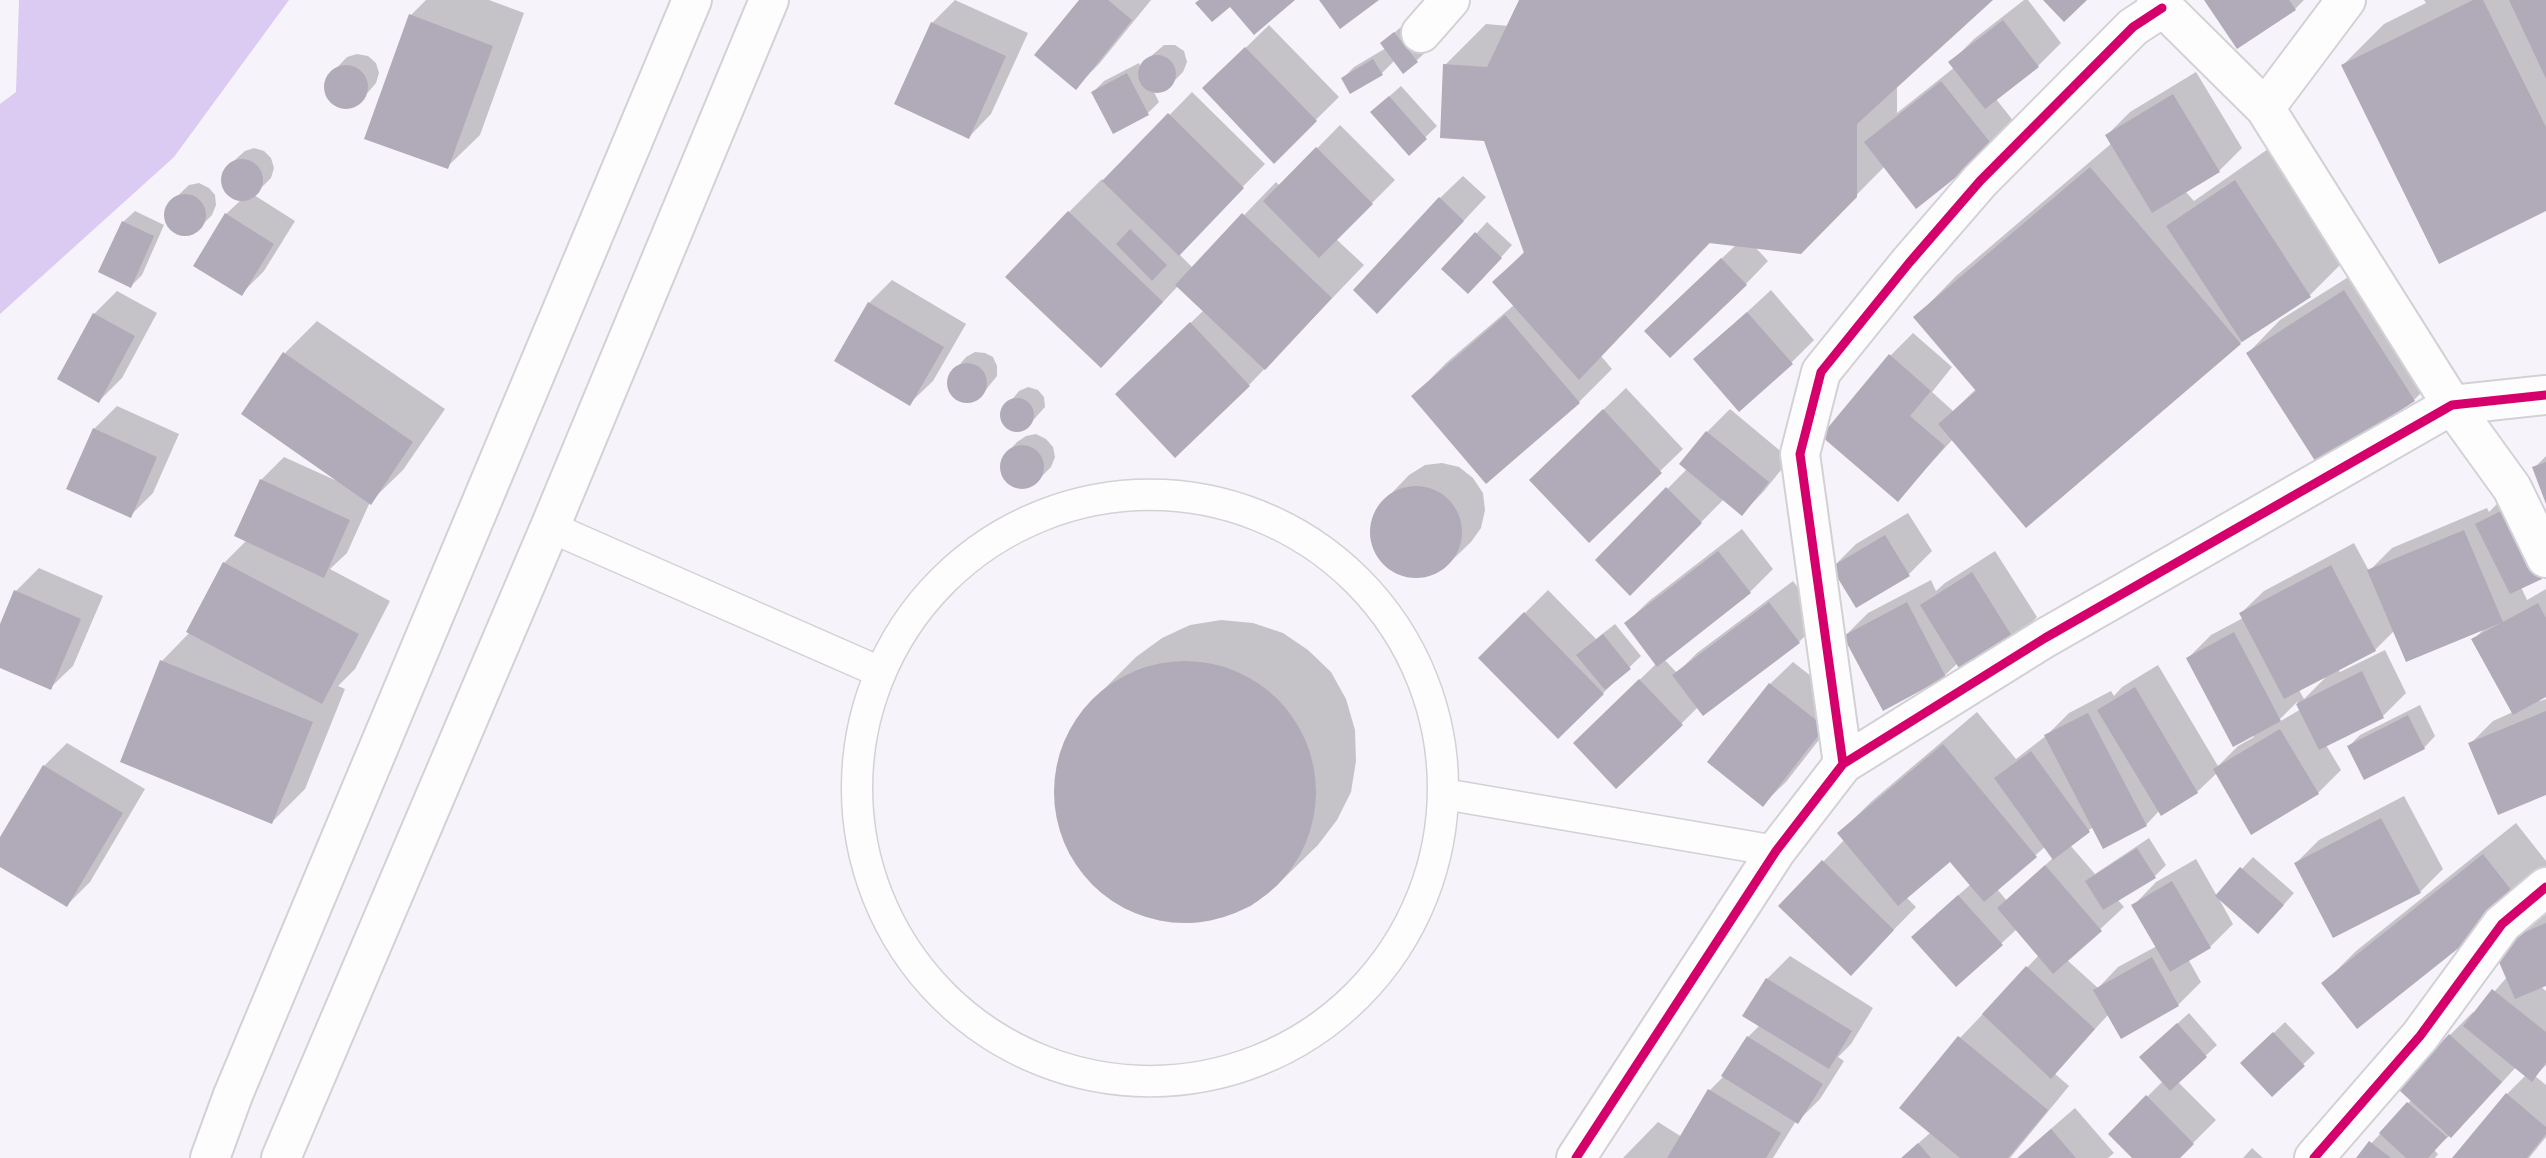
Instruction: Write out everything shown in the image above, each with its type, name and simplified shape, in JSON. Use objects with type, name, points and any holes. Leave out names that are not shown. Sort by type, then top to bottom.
[{"type":"street","points":[[211,1158],[233,1095],[692,0]]},
{"type":"street","points":[[281,1158],[550,527],[769,0]]},
{"type":"street","points":[[1422,33],[1450,0]]},
{"type":"street","points":[[2265,108],[2347,0]]},
{"type":"street","points":[[1843,764],[1800,454],[1821,372],[1979,181],[2159,4],[2265,108],[2452,405],[2512,488],[2546,558]]},
{"type":"street","points":[[1576,1158],[1776,850],[1843,764],[2045,638],[2452,405],[2546,395]]},
{"type":"street","points":[[2314,1158],[2420,1036],[2502,924],[2546,887]]},
{"type":"street","points":[[196,1158],[233,1095]]},
{"type":"street","points":[[291,1158],[298,1118]]},
{"type":"lane","points":[[1174,494],[1246,510],[1312,543],[1368,591],[1410,652],[1436,721],[1444,794],[1432,873],[1399,946],[1348,1007],[1283,1052],[1208,1077],[1129,1082],[1052,1065],[981,1028],[922,973],[881,905],[860,828],[859,748],[880,672],[917,608],[968,555],[1031,518],[1102,497],[1174,494]]},
{"type":"lane","points":[[550,527],[880,672]]},
{"type":"lane","points":[[1444,794],[1776,850]]},
{"type":"shaded area","points":[[19,0],[289,0],[174,157],[0,314],[0,104],[16,92]]},
{"type":"building","points":[[1079,0],[1108,0],[1132,20],[1076,90],[1034,55]]},
{"type":"building","points":[[1199,0],[1295,0],[1254,35],[1230,7],[1212,22],[1195,3]]},
{"type":"building","points":[[1319,0],[1379,0],[1340,29]]},
{"type":"building","points":[[1519,0],[1993,0],[1857,124],[1857,197],[1801,254],[1709,243],[1579,380],[1492,282],[1524,253],[1484,141],[1440,138],[1443,64],[1487,67]]},
{"type":"building","points":[[2043,0],[2087,0],[2064,22]]},
{"type":"building","points":[[2204,0],[2289,0],[2296,10],[2237,49]]},
{"type":"building","points":[[2473,0],[2483,0],[2546,127],[2546,211],[2439,264],[2341,65]]},
{"type":"building","points":[[2509,0],[2546,0],[2546,79]]},
{"type":"building","points":[[409,14],[493,46],[448,169],[364,139]]},
{"type":"building","points":[[2003,20],[2039,67],[1985,109],[1948,62]]},
{"type":"building","points":[[931,22],[1006,56],[969,139],[894,104]]},
{"type":"building","points":[[1394,32],[1418,62],[1403,74],[1380,43]]},
{"type":"building","points":[[1245,47],[1317,121],[1274,164],[1202,88]]},
{"type":"building","points":[[1157,55],[1170,61],[1176,74],[1170,87],[1157,93],[1144,87],[1138,74],[1144,61]]},
{"type":"building","points":[[1373,59],[1383,75],[1350,94],[1341,78]]},
{"type":"building","points":[[346,65],[361,72],[368,87],[361,102],[346,109],[331,102],[324,87],[331,72]]},
{"type":"building","points":[[1127,73],[1149,115],[1113,134],[1091,92]]},
{"type":"building","points":[[1941,81],[1994,147],[1916,209],[1864,142]]},
{"type":"building","points":[[2173,94],[2220,172],[2152,213],[2105,135]]},
{"type":"building","points":[[1389,96],[1427,139],[1409,156],[1370,112]]},
{"type":"building","points":[[1168,113],[1244,188],[1179,256],[1102,181]]},
{"type":"building","points":[[1316,147],[1373,204],[1319,258],[1263,201]]},
{"type":"building","points":[[242,159],[257,165],[263,180],[257,195],[242,201],[227,195],[221,180],[227,165]]},
{"type":"building","points":[[2090,167],[2241,344],[2026,528],[1938,424],[1976,391],[1913,317]]},
{"type":"building","points":[[2235,180],[2311,297],[2242,342],[2166,226]]},
{"type":"building","points":[[185,194],[200,200],[206,215],[200,230],[185,236],[170,230],[164,215],[170,200]]},
{"type":"building","points":[[1439,197],[1464,221],[1377,314],[1353,290]]},
{"type":"building","points":[[1068,211],[1163,302],[1101,368],[1005,277]]},
{"type":"building","points":[[225,213],[274,244],[242,296],[193,266]]},
{"type":"building","points":[[1242,213],[1332,298],[1265,370],[1175,285]]},
{"type":"building","points":[[122,221],[154,236],[131,288],[98,272]]},
{"type":"building","points":[[1130,229],[1167,265],[1152,281],[1116,244]]},
{"type":"building","points":[[1475,232],[1502,258],[1468,294],[1441,269]]},
{"type":"building","points":[[1721,258],[1747,285],[1670,358],[1644,331]]},
{"type":"building","points":[[2344,290],[2415,401],[2317,464],[2246,353]]},
{"type":"building","points":[[868,302],[944,347],[910,406],[834,361]]},
{"type":"building","points":[[1747,312],[1793,364],[1739,412],[1693,359]]},
{"type":"building","points":[[93,313],[135,336],[99,403],[57,379]]},
{"type":"building","points":[[1505,315],[1580,403],[1486,484],[1411,396]]},
{"type":"building","points":[[1190,322],[1250,386],[1175,458],[1115,394]]},
{"type":"building","points":[[283,352],[413,442],[371,505],[241,414]]},
{"type":"building","points":[[1889,354],[1931,391],[1910,416],[1945,446],[1898,502],[1821,436]]},
{"type":"building","points":[[967,363],[975,364],[981,369],[986,375],[986,391],[981,397],[975,402],[967,403],[959,402],[953,397],[948,391],[947,383],[948,375],[953,369],[959,364]]},
{"type":"building","points":[[1017,398],[1029,403],[1034,415],[1029,427],[1017,432],[1005,427],[1000,415],[1005,403]]},
{"type":"building","points":[[1603,409],[1662,473],[1589,543],[1529,480]]},
{"type":"building","points":[[93,428],[157,457],[131,518],[66,489]]},
{"type":"building","points":[[1706,431],[1769,482],[1742,516],[1679,464]]},
{"type":"building","points":[[1022,445],[1038,451],[1044,467],[1038,483],[1022,489],[1006,483],[1000,467],[1006,451]]},
{"type":"building","points":[[2546,462],[2546,504],[2532,467]]},
{"type":"building","points":[[260,479],[350,520],[324,578],[234,536]]},
{"type":"building","points":[[1416,486],[1434,489],[1449,499],[1459,514],[1462,532],[1459,550],[1449,565],[1434,575],[1416,578],[1398,575],[1383,565],[1373,550],[1370,532],[1373,514],[1383,499],[1398,489]]},
{"type":"building","points":[[1666,487],[1702,523],[1630,596],[1595,560]]},
{"type":"building","points":[[2507,508],[2542,579],[2510,594],[2475,524]]},
{"type":"building","points":[[2464,530],[2503,622],[2406,662],[2367,570]]},
{"type":"building","points":[[1885,535],[1910,576],[1856,608],[1831,567]]},
{"type":"building","points":[[1718,551],[1751,593],[1657,667],[1624,623]]},
{"type":"building","points":[[223,562],[359,634],[322,704],[186,632]]},
{"type":"building","points":[[2331,565],[2376,651],[2284,699],[2239,613]]},
{"type":"building","points":[[1972,572],[2015,641],[1962,673],[1920,605]]},
{"type":"building","points":[[14,590],[81,619],[51,690],[0,668],[0,624]]},
{"type":"building","points":[[1769,602],[1800,643],[1703,716],[1672,675]]},
{"type":"building","points":[[1907,602],[1946,677],[1883,711],[1843,636]]},
{"type":"building","points":[[2538,603],[2546,618],[2546,697],[2513,715],[2471,639]]},
{"type":"building","points":[[1524,612],[1604,694],[1558,739],[1478,658]]},
{"type":"building","points":[[2234,632],[2281,721],[2233,747],[2186,658]]},
{"type":"building","points":[[1603,634],[1631,669],[1605,690],[1576,655]]},
{"type":"building","points":[[160,660],[313,722],[272,824],[120,762]]},
{"type":"building","points":[[1172,661],[1198,661],[1223,666],[1247,676],[1278,699],[1301,730],[1311,754],[1316,792],[1311,830],[1301,854],[1278,885],[1247,908],[1223,918],[1198,923],[1172,923],[1147,918],[1123,908],[1092,885],[1069,854],[1059,830],[1054,805],[1054,779],[1059,754],[1069,730],[1092,699],[1123,676],[1147,666]]},
{"type":"building","points":[[2362,671],[2384,718],[2319,750],[2296,704]]},
{"type":"building","points":[[1639,679],[1683,725],[1616,789],[1573,743]]},
{"type":"building","points":[[1769,683],[1825,727],[1763,807],[1707,762]]},
{"type":"building","points":[[2135,687],[2198,793],[2161,816],[2097,710]]},
{"type":"building","points":[[2546,711],[2546,795],[2498,815],[2468,743]]},
{"type":"building","points":[[2088,713],[2147,826],[2103,849],[2044,735]]},
{"type":"building","points":[[2408,715],[2425,749],[2364,780],[2347,746]]},
{"type":"building","points":[[2280,729],[2319,794],[2251,835],[2213,769]]},
{"type":"building","points":[[1943,744],[2037,857],[1984,902],[1950,862],[1898,906],[1837,833]]},
{"type":"building","points":[[2031,751],[2090,832],[2053,860],[1994,778]]},
{"type":"building","points":[[43,765],[123,813],[67,907],[0,867],[0,837]]},
{"type":"building","points":[[2381,818],[2421,893],[2333,938],[2294,863]]},
{"type":"building","points":[[2137,848],[2156,878],[2103,910],[2085,881]]},
{"type":"building","points":[[2483,854],[2519,900],[2357,1029],[2321,983]]},
{"type":"building","points":[[1822,860],[1894,930],[1851,976],[1778,906]]},
{"type":"building","points":[[2045,865],[2102,931],[2053,974],[1997,908]]},
{"type":"building","points":[[2240,867],[2284,905],[2258,934],[2215,896]]},
{"type":"building","points":[[2172,881],[2211,948],[2170,972],[2131,905]]},
{"type":"building","points":[[1958,895],[2003,945],[1956,987],[1911,937]]},
{"type":"building","points":[[2546,923],[2546,986],[2515,999],[2492,946]]},
{"type":"building","points":[[2152,957],[2179,1006],[2121,1039],[2093,990]]},
{"type":"building","points":[[2026,966],[2095,1029],[2051,1079],[1982,1014]]},
{"type":"building","points":[[1766,978],[1852,1031],[1829,1069],[1742,1016]]},
{"type":"building","points":[[2492,989],[2546,1032],[2546,1063],[2532,1082],[2463,1026]]},
{"type":"building","points":[[2177,1023],[2207,1057],[2170,1091],[2139,1057]]},
{"type":"building","points":[[2273,1032],[2305,1066],[2272,1097],[2240,1063]]},
{"type":"building","points":[[2449,1034],[2502,1082],[2451,1138],[2399,1090]]},
{"type":"building","points":[[1747,1036],[1823,1084],[1798,1124],[1721,1076]]},
{"type":"building","points":[[1958,1036],[2048,1110],[2008,1158],[1960,1158],[1899,1108]]},
{"type":"building","points":[[1708,1089],[1781,1133],[1766,1158],[1667,1158]]},
{"type":"building","points":[[2506,1093],[2546,1127],[2546,1134],[2527,1158],[2452,1158]]},
{"type":"building","points":[[2146,1095],[2194,1144],[2180,1158],[2132,1158],[2108,1134]]},
{"type":"building","points":[[2407,1102],[2447,1137],[2428,1158],[2406,1158],[2379,1133]]},
{"type":"building","points":[[2051,1129],[2076,1158],[2018,1158]]},
{"type":"building","points":[[2369,1141],[2391,1158],[2356,1158]]},
{"type":"building","points":[[1918,1143],[1931,1158],[1901,1158]]},
{"type":"cycle path","points":[[1843,764],[1800,454],[1821,372],[1909,263],[1980,181],[2133,27],[2162,8]]},
{"type":"cycle path","points":[[1576,1158],[1776,851],[1843,764],[2045,638],[2452,405],[2546,395]]},
{"type":"cycle path","points":[[2314,1158],[2420,1036],[2502,924],[2546,887]]}]
